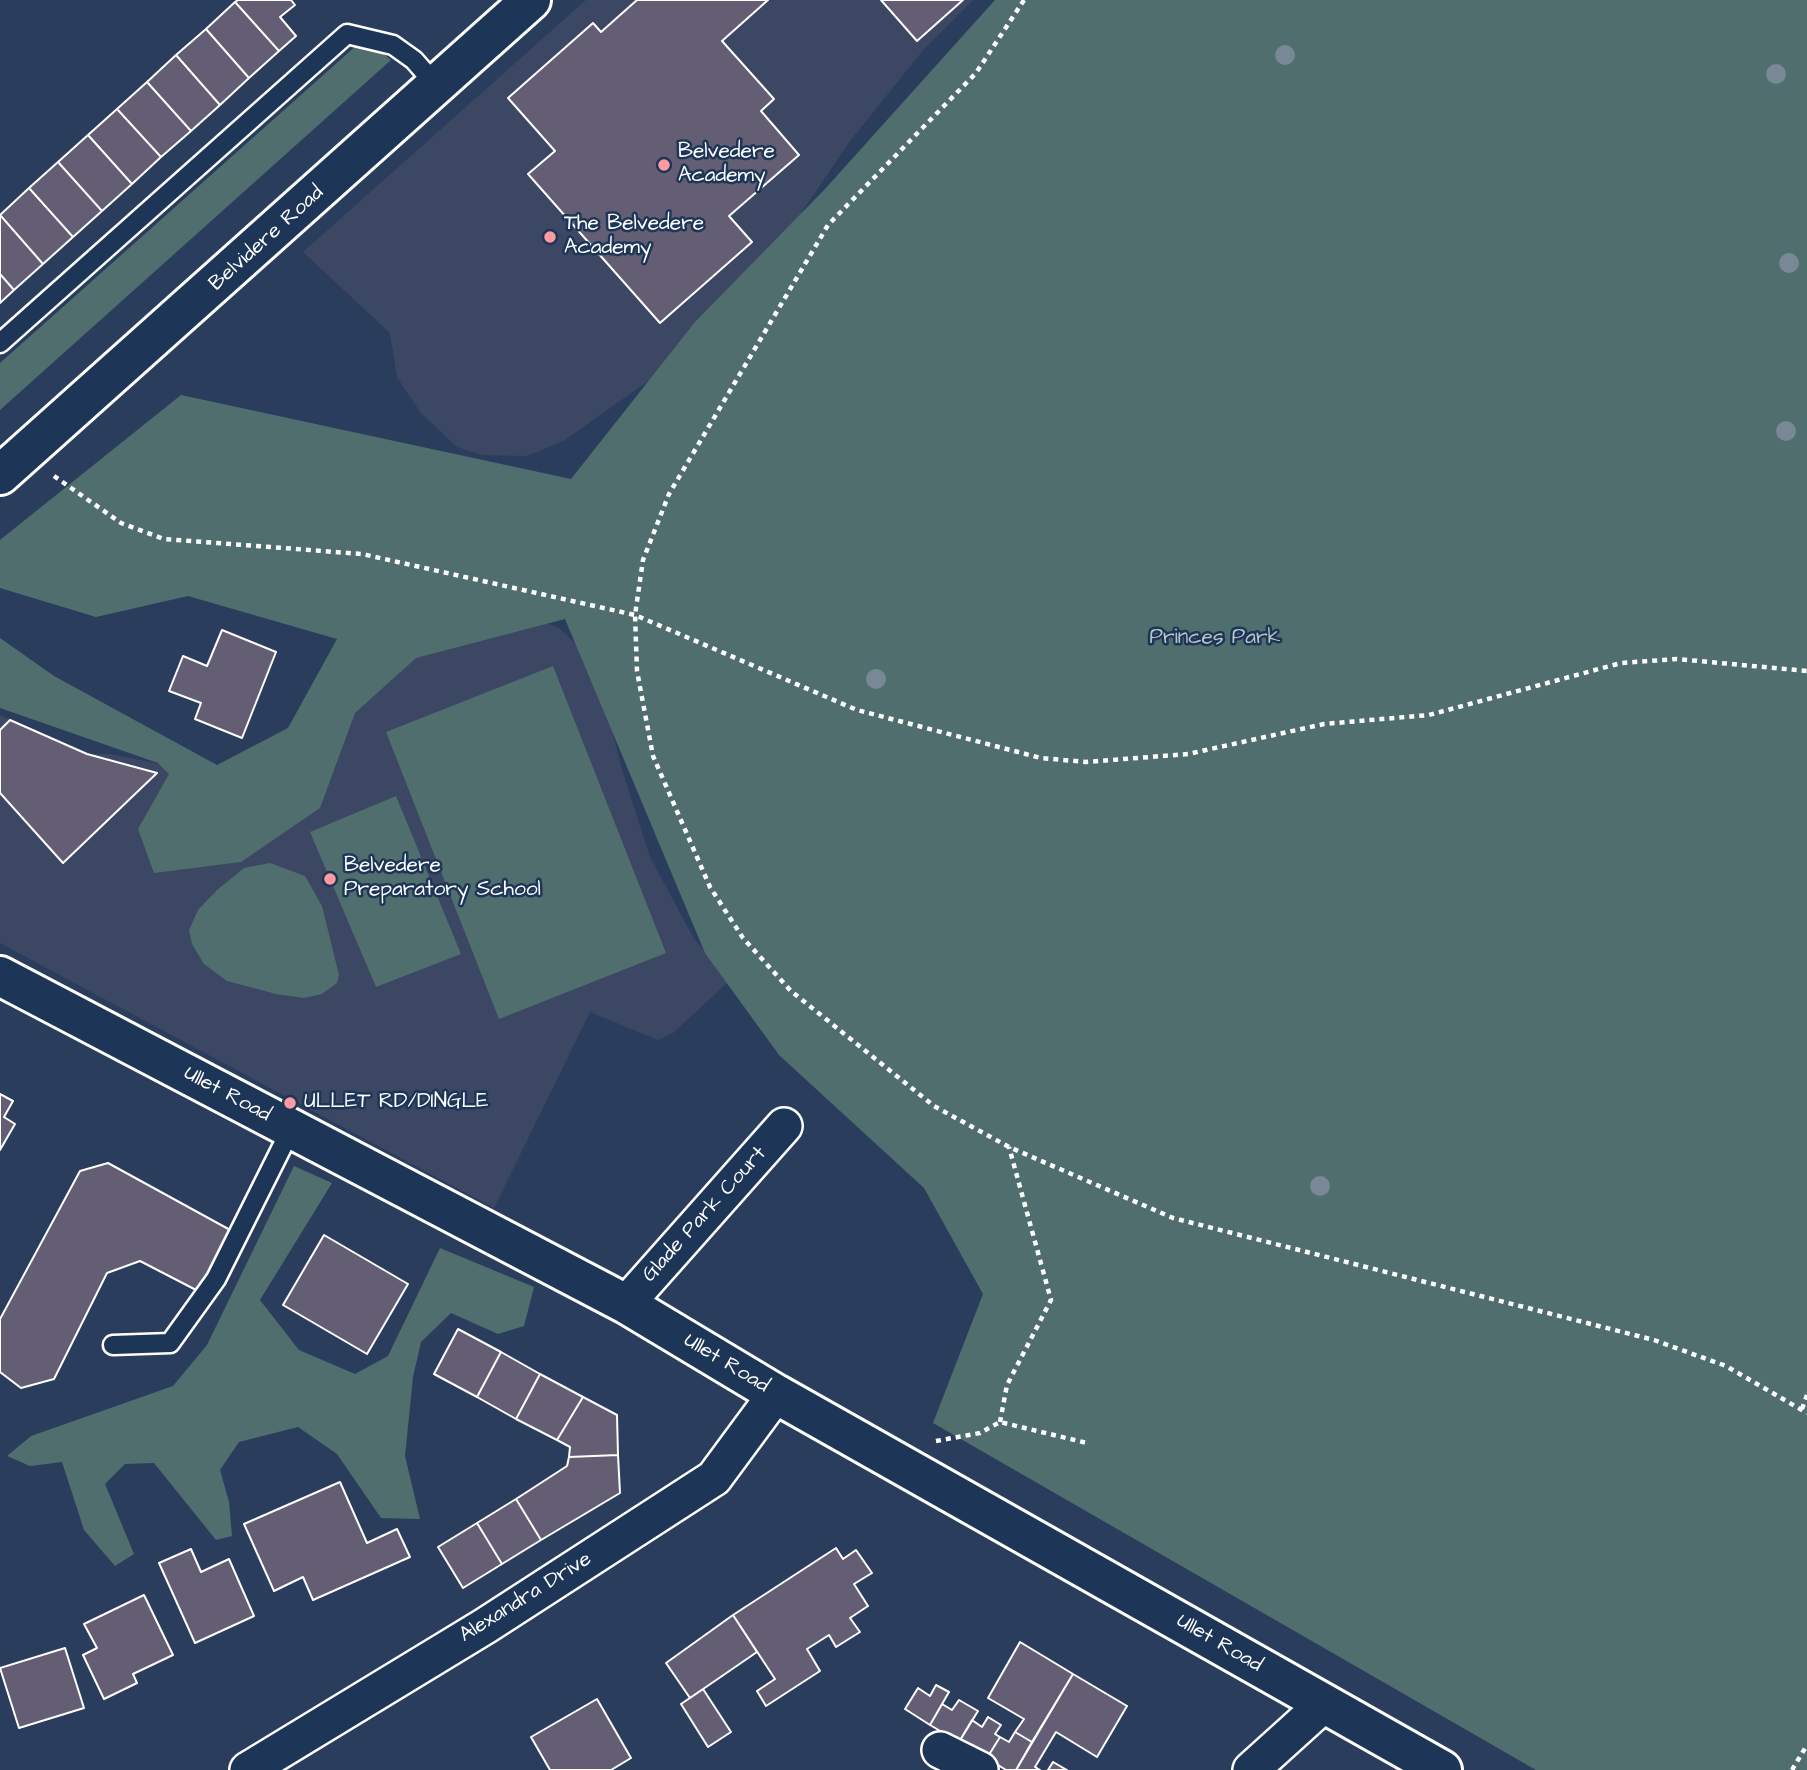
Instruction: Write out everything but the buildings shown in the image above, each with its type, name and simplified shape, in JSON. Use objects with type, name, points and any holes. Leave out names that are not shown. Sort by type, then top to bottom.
[{"type":"main road","name":"Belvidere Road","points":[[0,475],[291,218],[435,84],[531,0]]},
{"type":"main road","name":"Ullet Road","points":[[0,976],[626,1304],[776,1394],[1442,1770]]},
{"type":"street","name":"Glade Park Court","points":[[626,1304],[784,1126]]},
{"type":"street","name":"Alexandra Drive","points":[[247,1770],[485,1626],[714,1478],[776,1394]]},
{"type":"street","points":[[1251,1770],[1324,1704]]},
{"type":"street","points":[[940,1750],[979,1770]]},
{"type":"lane","points":[[0,343],[347,34],[393,46],[414,60],[435,84]]},
{"type":"lane","points":[[113,1345],[170,1343],[216,1279],[292,1129]]},
{"type":"path","points":[[1024,0],[976,73],[828,225],[669,494],[643,559],[635,615],[637,671],[653,756],[710,887],[743,939],[791,991],[934,1106],[1009,1147],[1173,1218],[1654,1340],[1726,1366],[1806,1412],[1807,1395]]},
{"type":"path","points":[[66,486],[121,523],[164,539],[362,554],[635,615],[857,710],[1041,758],[1086,762],[1188,754],[1324,724],[1429,715],[1620,663],[1677,659],[1807,671]]},
{"type":"path","points":[[1000,1422],[1007,1385],[1051,1300],[1009,1147]]},
{"type":"path","points":[[906,1466],[937,1441],[980,1433],[1000,1422],[1087,1443]]},
{"type":"path","points":[[1792,1770],[1807,1745]]},
{"type":"shaded area","name":"The Belvedere Academy","points":[[586,0],[973,0],[924,49],[850,141],[734,312],[716,333],[565,440],[527,456],[482,455],[457,447],[421,413],[397,377],[390,333],[303,252]]},
{"type":"shaded area","name":"Belvedere Preparatory School","points":[[397,587],[517,612],[559,628],[583,651],[605,703],[622,770],[650,857],[693,937],[728,982],[673,1033],[658,1040],[590,1012],[494,1208],[0,943],[0,715],[91,754],[110,754],[183,769],[303,812]]},
{"type":"green space","name":"Princes Park","points":[[995,0],[1807,0],[1807,1770],[1536,1770],[933,1423],[983,1294],[924,1188],[779,1055],[705,953],[565,619],[416,658],[355,713],[320,808],[241,862],[154,873],[138,829],[169,774],[158,763],[0,708],[0,638],[54,676],[217,765],[288,728],[337,639],[188,596],[96,617],[0,588],[0,540],[181,395],[571,479],[695,322],[825,189]]},
{"type":"green space","points":[[357,45],[375,47],[391,60],[0,410],[0,363]]},
{"type":"green space","points":[[553,666],[666,953],[499,1019],[386,732]]},
{"type":"green space","points":[[396,796],[461,954],[376,987],[310,832]]},
{"type":"green space","points":[[270,863],[305,876],[322,906],[339,975],[337,983],[322,994],[304,998],[276,994],[227,981],[204,964],[192,944],[189,930],[198,910],[217,890],[244,868]]},
{"type":"green space","points":[[294,1166],[332,1183],[260,1300],[299,1350],[355,1374],[388,1356],[440,1248],[534,1287],[524,1326],[498,1334],[451,1313],[421,1342],[413,1377],[405,1456],[420,1519],[381,1518],[337,1454],[298,1427],[239,1442],[220,1470],[229,1502],[232,1536],[216,1540],[154,1463],[125,1464],[105,1484],[134,1554],[115,1566],[84,1530],[62,1462],[30,1466],[7,1456],[31,1436],[173,1386],[207,1345]]},
{"type":"place","name":"Belvedere Academy","points":[[664,165]]},
{"type":"place","name":"The Belvedere Academy","points":[[550,237]]},
{"type":"place","name":"Belvedere Preparatory School","points":[[330,879]]},
{"type":"place","name":"ULLET RD/DINGLE","points":[[290,1103]]}]
